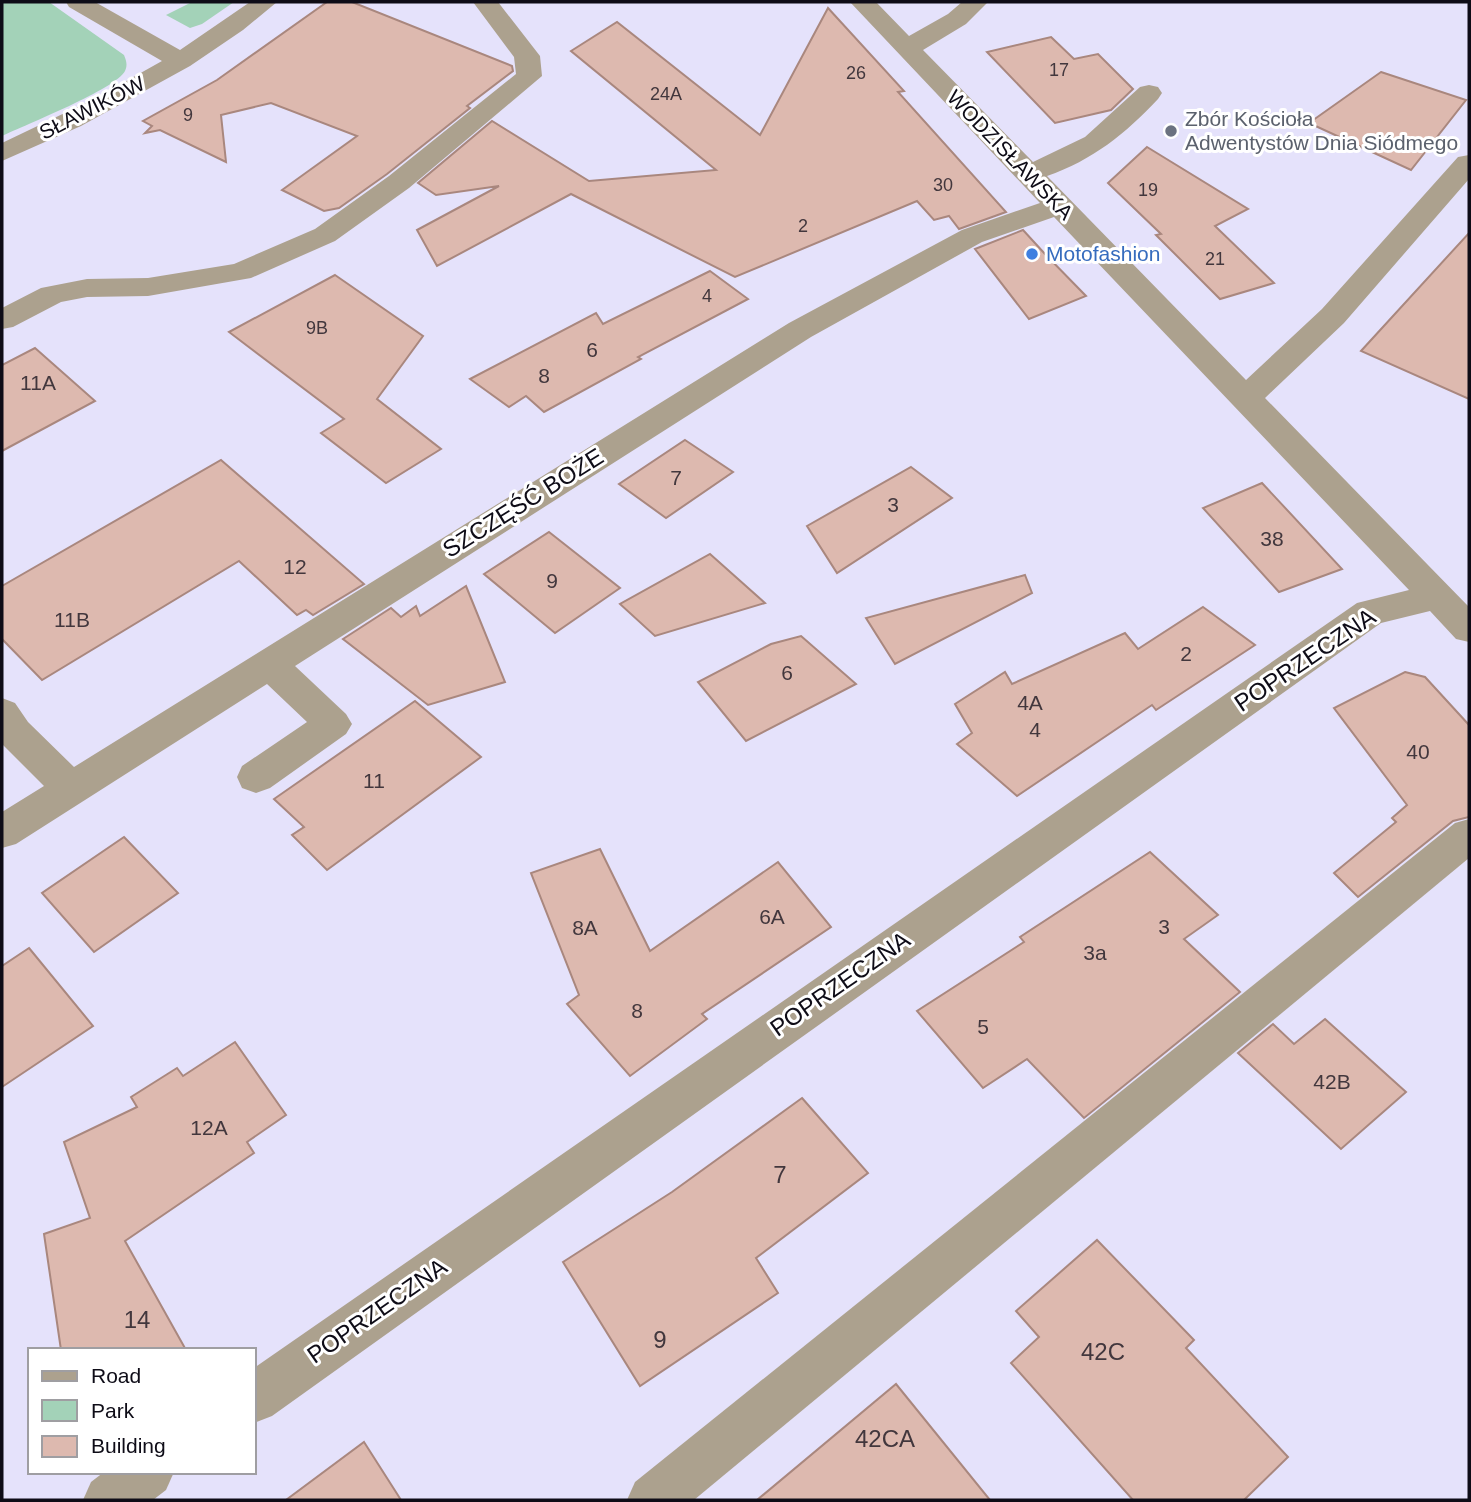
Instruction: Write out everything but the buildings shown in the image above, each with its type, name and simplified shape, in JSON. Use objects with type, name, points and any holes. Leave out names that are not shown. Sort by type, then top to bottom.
[{"type":"street","name":"SŁAWIKÓW","points":[[78,2],[181,61]]},
{"type":"street","name":"SŁAWIKÓW","points":[[2,153],[97,110],[181,61],[265,2]]},
{"type":"street","points":[[2,320],[52,295],[88,288],[148,287],[241,272],[325,235],[399,182],[529,76],[527,56],[485,2]]},
{"type":"street","name":"WODZISŁAWSKA","points":[[862,2],[1469,629]]},
{"type":"street","points":[[907,48],[957,19],[976,2]]},
{"type":"street","points":[[1028,173],[1083,152],[1110,133],[1149,93]]},
{"type":"street","points":[[1245,399],[1333,316],[1468,163]]},
{"type":"street","name":"SZCZĘŚĆ BOŻE","points":[[2,832],[800,330],[972,236],[1060,206]]},
{"type":"street","name":"POPRZECZNA","points":[[256,1397],[1370,612],[1438,596]]},
{"type":"street","points":[[256,777],[333,724],[270,663]]},
{"type":"street","points":[[2,713],[15,733],[71,788]]},
{"type":"street","points":[[653,1500],[1469,835]]},
{"type":"street","points":[[108,1500],[145,1474]]},
{"type":"green space","points":[[2,2],[49,2],[124,55],[127,65],[125,71],[118,79],[88,97],[2,136]]},
{"type":"green space","points":[[192,2],[234,2],[202,24],[190,28],[166,15]]},
{"type":"place","name":"Zbór Kościoła Adwentystów Dnia Siódmego","points":[[1171,131]]},
{"type":"place","name":"Motofashion","points":[[1032,254]]}]
